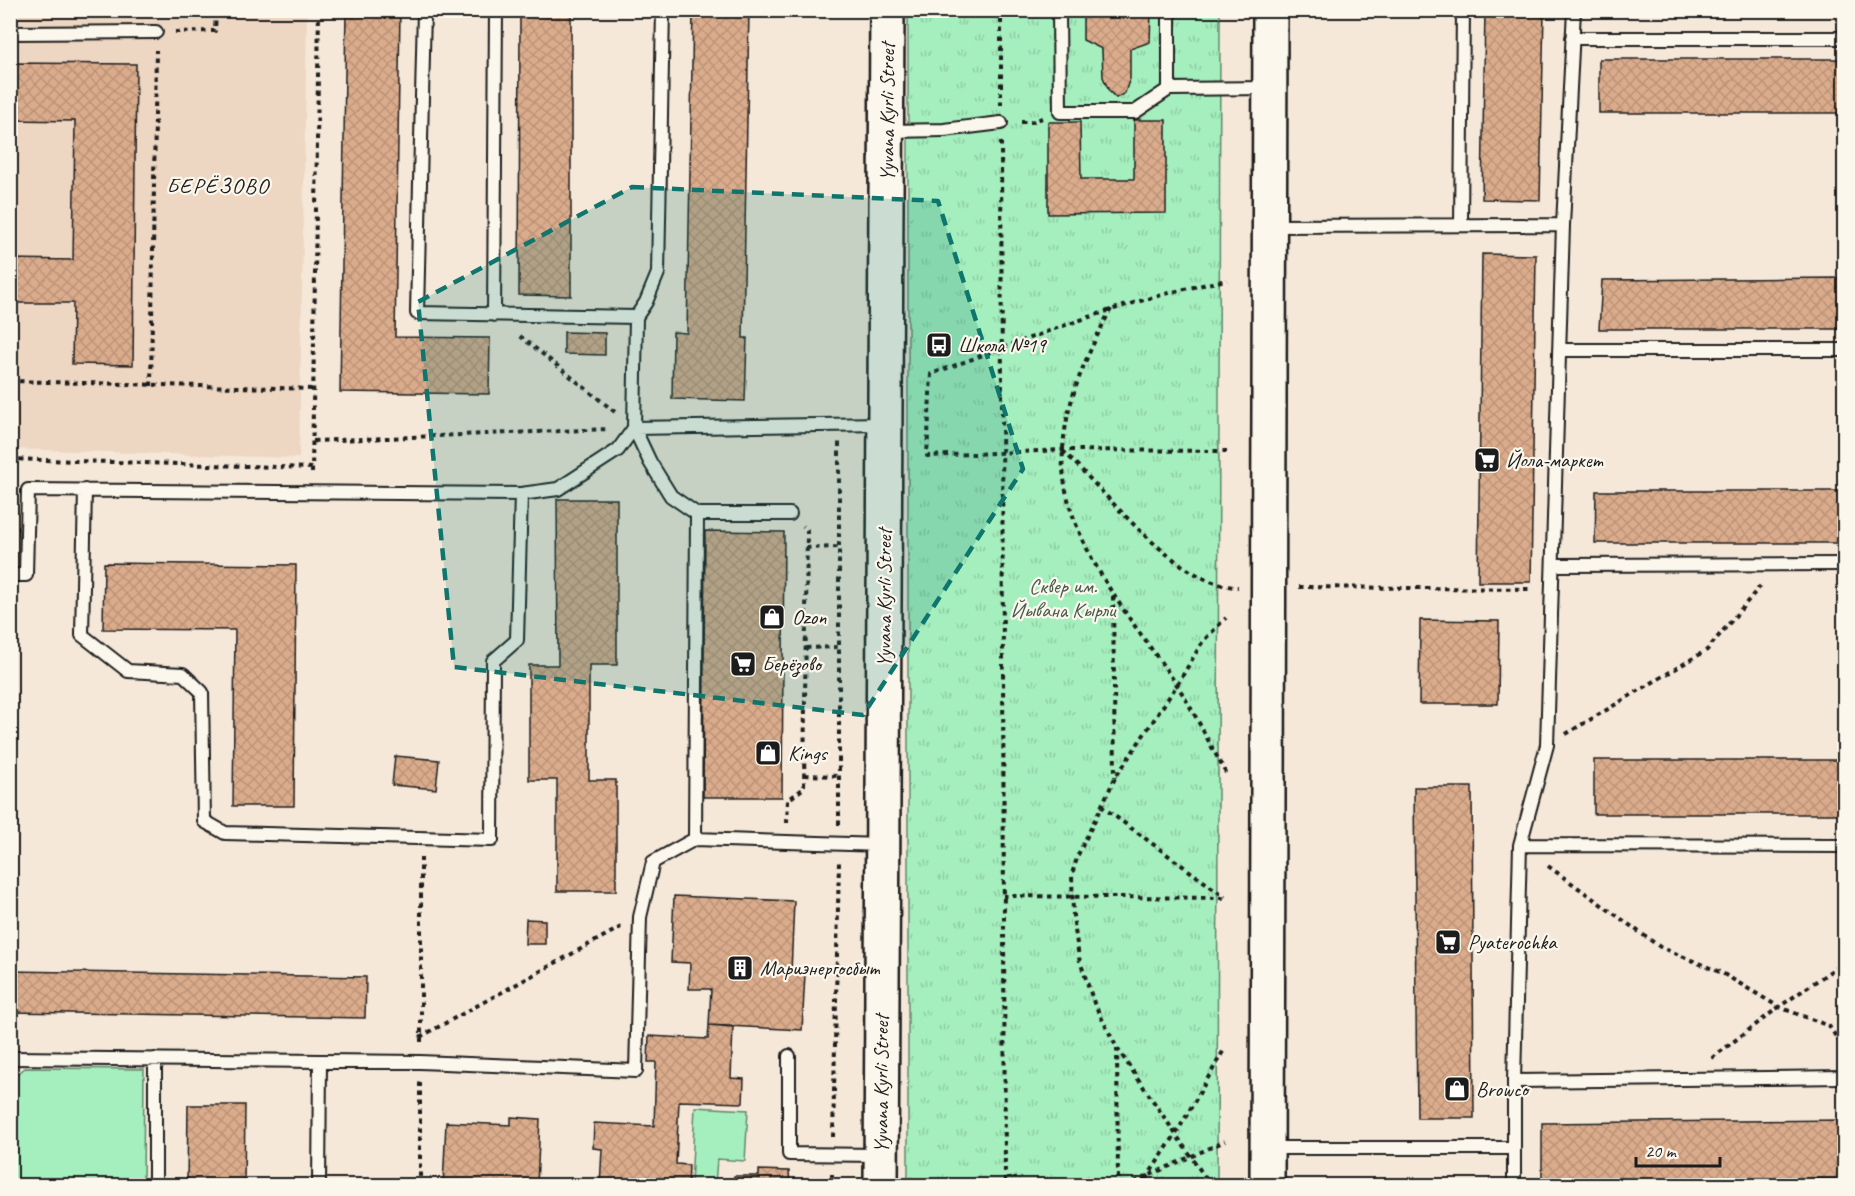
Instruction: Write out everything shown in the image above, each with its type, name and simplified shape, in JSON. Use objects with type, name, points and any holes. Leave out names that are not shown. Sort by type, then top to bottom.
[{"type":"main road","name":"Yyvana Kyrli Street","points":[[881,1170],[887,10]]},
{"type":"main road","points":[[1267,1185],[1270,10]]},
{"type":"lane","points":[[424,10],[417,313],[636,317]]},
{"type":"lane","points":[[494,315],[496,10]]},
{"type":"lane","points":[[663,10],[658,273],[636,317],[634,428],[650,462],[671,496],[697,514],[790,514]]},
{"type":"lane","points":[[1059,10],[1060,112],[1135,112],[1169,89],[1270,88]]},
{"type":"lane","points":[[1169,10],[1169,89]]},
{"type":"lane","points":[[1461,225],[1463,10]]},
{"type":"lane","points":[[1514,1185],[1514,1081],[1520,845],[1547,745],[1563,225],[1574,10]]},
{"type":"lane","points":[[10,33],[156,32]]},
{"type":"lane","points":[[1572,38],[1845,38]]},
{"type":"lane","points":[[886,131],[944,130],[1001,123]]},
{"type":"lane","points":[[1269,226],[1563,225]]},
{"type":"lane","points":[[1559,350],[1845,350]]},
{"type":"lane","points":[[634,428],[885,423]]},
{"type":"lane","points":[[10,575],[27,575],[28,490],[521,494],[558,489],[618,450],[634,428]]},
{"type":"lane","points":[[85,490],[82,634],[128,671],[183,674],[202,692],[204,821],[225,832],[492,840],[493,661],[517,640],[521,494]]},
{"type":"lane","points":[[695,839],[697,514]]},
{"type":"lane","points":[[1554,565],[1845,564]]},
{"type":"lane","points":[[10,1058],[420,1062],[636,1071],[640,917],[654,862],[695,839],[883,845]]},
{"type":"lane","points":[[1520,845],[1845,846]]},
{"type":"lane","points":[[789,1056],[789,1154],[833,1154],[881,1170]]},
{"type":"lane","points":[[155,1059],[155,1185]]},
{"type":"lane","points":[[319,1185],[320,1061]]},
{"type":"lane","points":[[1514,1081],[1845,1077]]},
{"type":"lane","points":[[1267,1148],[1514,1148]]},
{"type":"path","points":[[151,386],[156,32],[215,32],[216,10]]},
{"type":"path","points":[[312,492],[319,10]]},
{"type":"path","points":[[1001,10],[1005,1185]]},
{"type":"path","points":[[1001,123],[1031,122],[1060,112]]},
{"type":"path","points":[[1227,280],[1112,308],[931,374],[927,456],[1063,450],[1227,451]]},
{"type":"path","points":[[1112,308],[1093,343],[1077,383],[1069,412],[1063,450],[1066,490],[1078,529],[1094,563],[1177,685],[1226,773]]},
{"type":"path","points":[[494,315],[634,428]]},
{"type":"path","points":[[10,381],[314,389]]},
{"type":"path","points":[[313,441],[634,428]]},
{"type":"path","points":[[832,1185],[839,844],[839,439]]},
{"type":"path","points":[[1063,450],[1147,537],[1189,571],[1226,587],[1553,590]]},
{"type":"path","points":[[10,459],[312,468]]},
{"type":"path","points":[[786,842],[788,800],[804,788],[805,775],[807,530],[790,514]]},
{"type":"path","points":[[806,548],[840,548]]},
{"type":"path","points":[[1547,745],[1707,650],[1779,564]]},
{"type":"path","points":[[1113,594],[1115,778]]},
{"type":"path","points":[[1211,1185],[1117,1048],[1094,1003],[1079,958],[1071,896],[1072,874],[1078,855],[1115,778],[1177,685],[1203,641],[1226,618]]},
{"type":"path","points":[[806,648],[839,647]]},
{"type":"path","points":[[805,775],[839,776]]},
{"type":"path","points":[[1004,896],[1226,898],[1101,806]]},
{"type":"path","points":[[420,1185],[422,839]]},
{"type":"path","points":[[1520,845],[1660,947],[1722,974],[1779,1006],[1829,1026],[1845,1049]]},
{"type":"path","points":[[389,1062],[421,1036],[640,917]]},
{"type":"path","points":[[1685,1079],[1779,1006],[1845,962]]},
{"type":"path","points":[[1117,1048],[1118,1185]]},
{"type":"path","points":[[1141,1185],[1176,1134],[1226,1048]]},
{"type":"path","points":[[1126,1185],[1225,1141]]},
{"type":"highlighted area","points":[[632,187],[938,201],[1023,469],[863,715],[454,667],[418,302]]},
{"type":"shaded area","points":[[11,11],[307,11],[299,458],[11,449]]},
{"type":"green space","name":"Сквер им. Йывана Кырли","points":[[908,11],[1220,11],[1217,1185],[908,1185]]},
{"type":"green space","points":[[25,1068],[144,1069],[143,1185],[11,1185],[11,1079]]},
{"type":"green space","points":[[695,1107],[748,1110],[745,1161],[717,1159],[715,1185],[691,1185]]},
{"type":"building","points":[[346,10],[400,10],[395,337],[490,338],[489,394],[340,392]]},
{"type":"building","points":[[520,10],[571,10],[571,296],[519,295]]},
{"type":"building","points":[[693,10],[749,10],[743,338],[747,338],[745,401],[672,399],[673,332],[687,333]]},
{"type":"building","points":[[1083,10],[1151,10],[1150,42],[1130,49],[1130,78],[1125,93],[1116,98],[1109,91],[1103,77],[1102,49],[1083,40]]},
{"type":"building","points":[[1485,10],[1544,10],[1540,200],[1482,199]]},
{"type":"building","points":[[1599,59],[1844,59],[1844,113],[1599,113]]},
{"type":"building","points":[[10,63],[136,64],[133,365],[72,364],[73,303],[10,303],[10,259],[73,260],[75,121],[10,120]]},
{"type":"building","points":[[1134,120],[1166,120],[1166,213],[1048,214],[1048,122],[1080,122],[1081,179],[1134,179]]},
{"type":"building","points":[[1482,254],[1536,255],[1531,582],[1478,582]]},
{"type":"building","points":[[1844,278],[1844,329],[1599,329],[1602,280]]},
{"type":"building","points":[[564,332],[605,333],[605,355],[564,354]]},
{"type":"building","points":[[1596,491],[1844,491],[1844,543],[1595,543]]},
{"type":"building","points":[[557,499],[617,499],[617,665],[589,665],[589,780],[616,780],[616,891],[557,891],[557,780],[529,780],[529,665],[558,665]]},
{"type":"building","name":"Берёзово","points":[[705,531],[784,532],[782,797],[703,797]]},
{"type":"building","points":[[104,563],[296,565],[294,806],[233,806],[235,630],[103,629]]},
{"type":"building","points":[[1420,620],[1499,621],[1498,704],[1419,704]]},
{"type":"building","points":[[395,756],[439,760],[436,789],[392,785]]},
{"type":"building","points":[[1594,760],[1844,760],[1844,814],[1594,814]]},
{"type":"building","points":[[1414,787],[1472,787],[1474,1118],[1417,1118]]},
{"type":"building","name":"Мариэнергосбыт","points":[[674,896],[794,901],[791,973],[805,974],[802,1030],[709,1025],[711,989],[689,989],[690,963],[671,962]]},
{"type":"building","points":[[526,919],[545,920],[545,944],[525,944]]},
{"type":"building","points":[[10,971],[366,977],[365,1018],[10,1012]]},
{"type":"building","points":[[709,1025],[733,1027],[731,1078],[744,1079],[743,1103],[679,1101],[676,1164],[689,1165],[688,1186],[600,1186],[602,1149],[593,1148],[594,1123],[654,1126],[656,1062],[648,1062],[649,1036],[708,1039]]},
{"type":"building","points":[[188,1105],[245,1105],[244,1186],[187,1186]]},
{"type":"building","points":[[511,1117],[540,1119],[537,1186],[443,1186],[446,1122],[511,1125]]},
{"type":"building","points":[[1844,1120],[1844,1179],[1542,1182],[1542,1123]]},
{"type":"building","points":[[759,1170],[789,1171],[790,1186],[733,1186],[734,1176],[759,1176]]},
{"type":"place","name":"Школа №19","points":[[939,345]]},
{"type":"place","name":"Йола-маркет","points":[[1487,460]]},
{"type":"place","name":"Ozon","points":[[772,617]]},
{"type":"place","name":"Берёзово","points":[[743,664]]},
{"type":"place","name":"Kings","points":[[768,753]]},
{"type":"place","name":"Pyaterochka","points":[[1448,942]]},
{"type":"place","name":"Мариэнергосбыт","points":[[740,968]]},
{"type":"place","name":"Browco","points":[[1457,1089]]},
{"type":"district","name":"БЕРЁЗОВО","points":[[218,185]]}]
